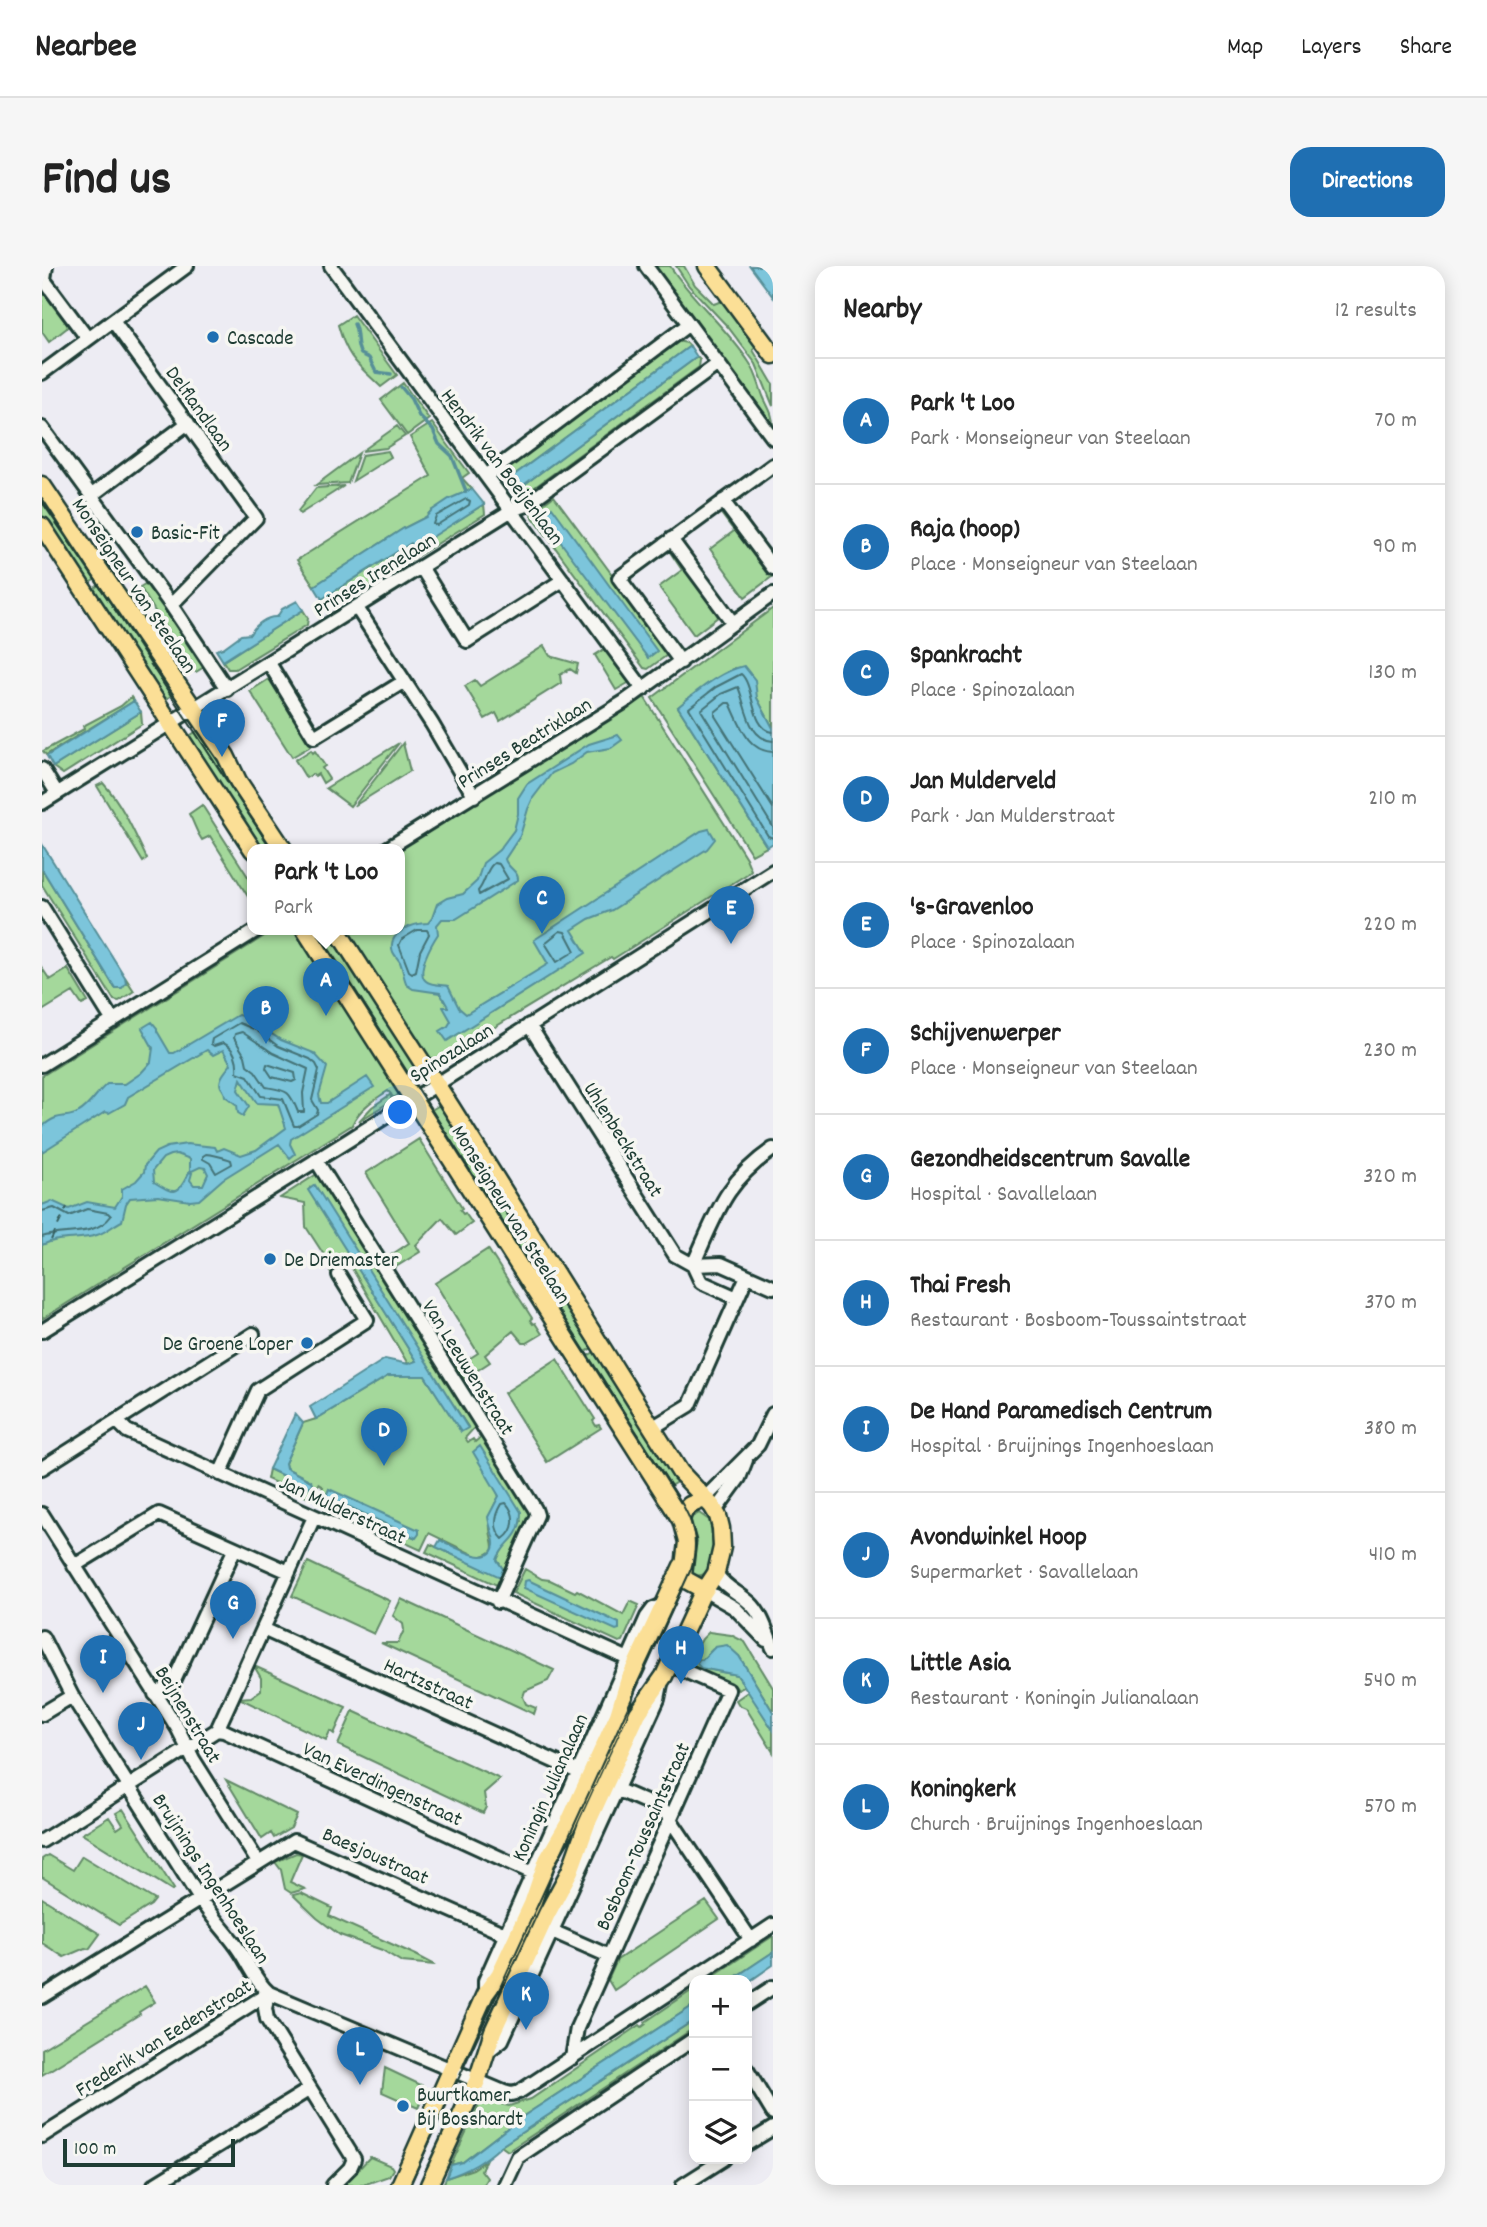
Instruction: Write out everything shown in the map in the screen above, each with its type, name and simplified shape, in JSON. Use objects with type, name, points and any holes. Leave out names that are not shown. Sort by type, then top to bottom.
[{"type":"main road","points":[[707,266],[773,355]]},
{"type":"main road","name":"Monseigneur van Steelaan","points":[[42,485],[226,756],[238,781],[280,844]]},
{"type":"main road","points":[[42,526],[249,844]]},
{"type":"main road","name":"Monseigneur van Steelaan","points":[[308,935],[681,1520]]},
{"type":"main road","name":"Monseigneur van Steelaan","points":[[340,935],[680,1472],[709,1505]]},
{"type":"main road","points":[[429,2185],[477,2081],[493,2031],[570,1871],[587,1824],[632,1725],[667,1669],[704,1590],[716,1573],[722,1538],[709,1505],[690,1505],[681,1520],[687,1542],[682,1566],[686,1580],[704,1590]]},
{"type":"main road","name":"Koningin Julianalaan","points":[[400,2185],[485,1994],[499,1975],[527,1916],[547,1860],[568,1824],[618,1715],[632,1662],[682,1566]]},
{"type":"street","points":[[46,266],[44,280],[88,339]]},
{"type":"street","name":"Hendrik van Boeijenlaan","points":[[331,266],[643,689]]},
{"type":"street","points":[[646,266],[773,438]]},
{"type":"street","points":[[42,373],[180,268]]},
{"type":"street","name":"Delflandlaan","points":[[113,321],[256,518],[171,605]]},
{"type":"street","points":[[486,476],[689,324]]},
{"type":"street","name":"Prinses Irenelaan","points":[[42,803],[512,510],[524,506],[718,364]]},
{"type":"street","points":[[92,495],[188,424]]},
{"type":"street","name":"Monseigneur van Steelaan","points":[[42,428],[171,605],[227,689]]},
{"type":"street","points":[[681,662],[619,578],[773,465]]},
{"type":"street","points":[[723,501],[773,568]]},
{"type":"street","points":[[671,539],[733,623]]},
{"type":"street","points":[[421,567],[467,641],[563,580]]},
{"type":"street","name":"Prinses Beatrixlaan","points":[[395,844],[643,689],[773,594]]},
{"type":"street","points":[[357,608],[432,724],[474,796]]},
{"type":"street","points":[[269,663],[314,737],[403,682]]},
{"type":"street","points":[[42,769],[57,793]]},
{"type":"street","points":[[769,874],[773,889]]},
{"type":"street","name":"Spinozalaan","points":[[42,1331],[769,874]]},
{"type":"street","points":[[42,908],[113,1021]]},
{"type":"street","points":[[42,1065],[249,935]]},
{"type":"street","name":"Uhlenbeckstraat","points":[[529,1025],[675,1255],[693,1265],[701,1282],[737,1298]]},
{"type":"street","points":[[773,1149],[747,1167],[730,1187],[693,1265],[721,1264],[773,1287]]},
{"type":"street","name":"Van Leeuwenstraat","points":[[316,1160],[535,1509],[537,1515],[498,1602]]},
{"type":"street","points":[[220,1474],[258,1390],[367,1320],[339,1275]]},
{"type":"street","points":[[652,1428],[690,1405],[747,1276]]},
{"type":"street","points":[[42,1468],[253,1335]]},
{"type":"street","points":[[709,1505],[758,1445],[773,1414]]},
{"type":"street","name":"Jan Mulderstraat","points":[[117,1421],[127,1431],[632,1662]]},
{"type":"street","name":"Beijnenstraat","points":[[42,1514],[258,1862]]},
{"type":"street","points":[[74,1566],[159,1514],[289,1572]]},
{"type":"street","points":[[42,1841],[217,1730],[314,1517]]},
{"type":"street","points":[[156,1694],[173,1683],[235,1548]]},
{"type":"street","points":[[716,1573],[726,1586],[752,1605],[763,1623],[773,1649]]},
{"type":"street","points":[[704,1590],[744,1615],[773,1649]]},
{"type":"street","name":"Hartzstraat","points":[[263,1629],[578,1772]]},
{"type":"street","name":"Bruijnings Ingenhoeslaan","points":[[42,1637],[72,1696],[200,1899],[234,1943],[259,1985],[269,1993],[511,2094],[519,2092],[572,2059]]},
{"type":"street","name":"Koningin Julianalaan","points":[[485,1994],[485,1981],[505,1934],[578,1772],[632,1662]]},
{"type":"street","name":"Bosboom-Toussaintstraat","points":[[572,2059],[577,2028],[728,1690],[678,1668],[667,1669]]},
{"type":"street","points":[[488,2051],[502,2040],[658,1699],[667,1669]]},
{"type":"street","points":[[42,1714],[72,1696]]},
{"type":"street","name":"Van Everdingenstraat","points":[[217,1730],[533,1872]]},
{"type":"street","points":[[616,1789],[672,1812],[751,1940]]},
{"type":"street","name":"Baesjoustraat","points":[[42,1997],[286,1844],[295,1841],[505,1934]]},
{"type":"street","points":[[572,2059],[773,1926]]},
{"type":"street","points":[[552,1931],[610,1956]]},
{"type":"street","points":[[752,2001],[773,1987]]},
{"type":"street","name":"Bruijnings Ingenhoeslaan","points":[[269,1993],[265,2008],[267,2018],[354,2160],[333,2185]]},
{"type":"street","name":"Frederik van Eedenstraat","points":[[42,2136],[269,1993]]},
{"type":"street","points":[[505,2185],[518,2157],[689,2042]]},
{"type":"street","points":[[752,2078],[773,2113]]},
{"type":"street","points":[[154,2185],[310,2089]]},
{"type":"street","points":[[752,2141],[773,2128]]},
{"type":"street","points":[[683,2185],[716,2164]]},
{"type":"green space","points":[[655,266],[670,266],[740,349],[755,374],[773,426]]},
{"type":"green space","points":[[676,266],[684,266],[695,285],[714,304],[724,300],[758,345],[753,350],[773,384],[773,406],[756,364],[728,327],[689,286]]},
{"type":"green space","points":[[42,289],[68,325],[49,342],[42,332]]},
{"type":"green space","points":[[353,315],[397,375],[381,387],[354,360],[341,336],[338,325]]},
{"type":"green space","points":[[677,341],[690,346],[506,481],[503,469]]},
{"type":"green space","points":[[697,357],[700,360],[699,367],[524,495],[516,495],[514,492]]},
{"type":"green space","points":[[403,383],[429,419],[407,435],[381,400]]},
{"type":"green space","points":[[432,423],[469,473],[462,478],[472,489],[431,511],[426,517],[404,528],[314,586],[297,560],[431,476],[410,437]]},
{"type":"green space","points":[[397,426],[405,436],[386,448],[362,451]]},
{"type":"green space","points":[[388,451],[391,457],[353,481],[362,455]]},
{"type":"green space","points":[[359,453],[348,483],[316,485],[320,482]]},
{"type":"green space","points":[[344,486],[300,514],[298,511],[316,488]]},
{"type":"green space","points":[[42,491],[101,576],[86,585],[42,519]]},
{"type":"green space","points":[[554,496],[670,653],[648,669],[644,668],[532,516],[531,513]]},
{"type":"green space","points":[[484,504],[485,514],[334,608],[327,606],[322,599],[411,543],[415,547]]},
{"type":"green space","points":[[727,511],[773,572],[773,576],[745,597],[710,549],[734,531],[722,515]]},
{"type":"green space","points":[[675,549],[723,613],[694,635],[659,587],[682,570],[670,552]]},
{"type":"green space","points":[[105,581],[177,692],[161,702],[90,591]]},
{"type":"green space","points":[[148,582],[204,667],[196,672],[192,671],[140,587]]},
{"type":"green space","points":[[773,608],[773,728],[757,698],[735,668],[678,707],[767,847],[752,855],[652,698]]},
{"type":"green space","points":[[303,610],[308,618],[307,625],[235,669],[228,669],[223,661]]},
{"type":"green space","points":[[544,646],[550,656],[578,664],[576,673],[570,669],[560,675],[561,683],[500,721],[496,713],[485,719],[465,686],[475,680],[480,686]]},
{"type":"green space","points":[[606,648],[630,682],[616,690],[595,655]]},
{"type":"green space","points":[[269,679],[311,746],[292,757],[250,691]]},
{"type":"green space","points":[[643,695],[751,870],[613,959],[611,957],[442,1059],[394,1098],[391,1095],[391,1101],[359,1121],[372,1107],[391,1094],[388,1091],[382,1094],[363,1110],[352,1125],[42,1319],[42,1076],[266,935],[405,935],[405,844]]},
{"type":"green space","points":[[131,697],[134,701],[46,755],[43,751],[84,729],[83,726],[121,706]]},
{"type":"green space","points":[[141,712],[142,724],[63,774],[53,767]]},
{"type":"green space","points":[[200,729],[270,844],[258,844],[185,739]]},
{"type":"green space","points":[[399,743],[350,806],[326,788]]},
{"type":"green space","points":[[403,743],[410,771],[354,806]]},
{"type":"green space","points":[[311,750],[313,753],[315,751],[325,766],[322,768],[329,779],[323,783],[318,774],[306,778],[295,760]]},
{"type":"green space","points":[[103,783],[133,829],[147,859],[143,862],[97,786]]},
{"type":"green space","points":[[202,805],[247,875],[247,895],[210,836],[202,840],[189,814]]},
{"type":"green space","points":[[42,869],[115,988],[126,983],[125,977],[134,991],[119,1001],[114,1000],[42,885]]},
{"type":"green space","points":[[42,968],[50,980],[68,969],[88,1002],[82,1005],[73,992],[42,1011]]},
{"type":"green space","points":[[443,1103],[594,1347],[582,1354],[453,1147],[428,1112]]},
{"type":"green space","points":[[419,1139],[462,1208],[460,1210],[472,1223],[456,1235],[442,1218],[416,1245],[420,1252],[394,1268],[388,1257],[409,1243],[366,1173]]},
{"type":"green space","points":[[317,1174],[474,1421],[475,1427],[465,1438],[468,1442],[473,1439],[475,1442],[483,1435],[528,1507],[531,1516],[501,1587],[426,1552],[430,1544],[500,1576],[503,1569],[497,1560],[521,1521],[496,1488],[499,1497],[490,1520],[493,1547],[490,1553],[478,1557],[429,1533],[421,1550],[316,1502],[323,1487],[318,1484],[311,1499],[267,1479],[269,1469],[308,1488],[311,1481],[286,1468],[285,1463],[303,1423],[316,1419],[388,1376],[425,1376],[461,1431],[468,1427],[310,1188],[416,1361],[408,1364],[350,1265],[334,1276],[330,1271],[333,1269],[306,1227],[305,1203],[280,1198]],"holes":[[[329,1489],[416,1538],[326,1497]]]},
{"type":"green space","points":[[488,1249],[532,1318],[530,1320],[542,1334],[523,1343],[513,1331],[485,1355],[490,1362],[464,1379],[456,1367],[478,1353],[435,1283]]},
{"type":"green space","points":[[596,1351],[678,1481],[664,1490],[584,1358]]},
{"type":"green space","points":[[557,1359],[595,1419],[593,1421],[596,1426],[601,1428],[547,1462],[504,1393]]},
{"type":"green space","points":[[699,1513],[709,1520],[713,1547],[709,1566],[705,1573],[698,1576],[689,1574],[688,1519]]},
{"type":"green space","points":[[308,1562],[390,1601],[374,1634],[292,1596]]},
{"type":"green space","points":[[525,1569],[542,1579],[575,1592],[577,1590],[623,1615],[630,1601],[639,1605],[623,1641],[619,1642],[513,1593]]},
{"type":"green space","points":[[401,1599],[554,1670],[548,1681],[525,1691],[523,1697],[526,1704],[536,1708],[534,1714],[381,1643],[398,1643],[404,1630],[403,1624],[393,1616]]},
{"type":"green space","points":[[709,1632],[731,1635],[745,1642],[773,1688],[773,1712],[739,1656],[715,1647],[702,1660],[701,1668],[737,1675],[746,1686],[738,1690],[735,1686],[730,1689],[686,1668],[702,1639]]},
{"type":"green space","points":[[254,1666],[346,1707],[334,1734],[330,1731],[326,1740],[239,1698],[251,1697],[261,1690],[261,1678]]},
{"type":"green space","points":[[749,1691],[773,1730],[773,1752],[746,1708],[736,1700]]},
{"type":"green space","points":[[353,1711],[500,1779],[484,1793],[486,1807],[483,1813],[338,1745]]},
{"type":"green space","points":[[226,1780],[297,1815],[291,1828],[274,1838],[271,1833],[262,1839]]},
{"type":"green space","points":[[123,1809],[174,1889],[82,1834],[109,1817],[117,1829],[123,1825],[116,1813]]},
{"type":"green space","points":[[296,1853],[302,1854],[290,1882],[305,1889],[291,1893],[285,1889],[281,1870],[275,1862]]},
{"type":"green space","points":[[48,1855],[73,1870],[82,1856],[155,1900],[119,1925],[42,1877],[42,1859]]},
{"type":"green space","points":[[301,1893],[332,1908],[329,1916],[435,1965],[402,1962],[382,1950],[340,1935],[293,1895]]},
{"type":"green space","points":[[42,1898],[100,1934],[89,1949],[85,1948],[64,1957],[42,1943]]},
{"type":"green space","points":[[706,1901],[719,1919],[614,1990],[608,1980],[617,1960]]},
{"type":"green space","points":[[773,1936],[773,1952],[738,1975],[714,1975]]},
{"type":"green space","points":[[145,1986],[155,2002],[42,2075],[42,2049]]},
{"type":"green space","points":[[689,1992],[689,2008],[522,2117],[463,2162],[451,2165],[479,2104],[486,2100],[509,2106],[531,2099],[640,2025],[642,2027],[645,2022]]},
{"type":"green space","points":[[689,2023],[689,2031],[508,2151],[501,2146]]},
{"type":"green space","points":[[385,2068],[423,2086],[425,2094],[418,2108],[382,2092]]},
{"type":"green space","points":[[370,2157],[391,2166],[393,2169],[389,2176],[363,2185],[344,2185]]},
{"type":"green space","points":[[485,2161],[481,2170],[487,2178],[483,2185],[443,2185],[446,2178],[473,2169]]},
{"type":"water","points":[[750,266],[768,266],[773,273],[773,297]]},
{"type":"water","points":[[690,346],[697,357],[514,492],[506,481]]},
{"type":"water","points":[[472,489],[484,504],[415,548],[411,543],[322,599],[314,586],[404,528],[426,517],[449,499]]},
{"type":"water","points":[[552,507],[657,651],[648,658],[541,516]]},
{"type":"water","points":[[297,601],[303,610],[223,661],[216,650],[241,635],[250,634],[262,622],[277,617],[282,609]]},
{"type":"water","points":[[744,666],[755,680],[757,698],[773,728],[773,843],[767,847],[678,707],[718,677]]},
{"type":"water","points":[[134,701],[141,712],[53,767],[47,756]]},
{"type":"water","points":[[618,735],[622,740],[611,748],[587,752],[552,773],[533,798],[520,836],[505,859],[517,874],[518,880],[456,919],[442,919],[437,925],[438,934],[423,965],[423,977],[433,984],[448,986],[459,1008],[466,1014],[548,964],[534,940],[701,831],[709,829],[715,839],[707,849],[612,910],[589,919],[572,930],[586,953],[447,1041],[440,1031],[451,1021],[443,1007],[448,1007],[440,993],[413,989],[407,985],[400,962],[393,952],[393,939],[396,935],[405,935],[405,928],[408,927],[428,923],[437,904],[463,894],[477,881],[483,863],[499,850],[514,830],[518,798],[527,784],[589,744]]},
{"type":"water","points":[[42,844],[125,977],[126,983],[122,988],[115,988],[42,869]]},
{"type":"water","points":[[238,1015],[246,1017],[281,1040],[314,1053],[327,1067],[319,1095],[321,1103],[327,1103],[367,1077],[374,1087],[291,1139],[290,1144],[295,1154],[290,1158],[279,1144],[223,1179],[199,1200],[158,1196],[130,1198],[122,1221],[104,1232],[90,1237],[55,1240],[42,1245],[42,1205],[52,1201],[69,1209],[87,1202],[115,1207],[122,1196],[122,1189],[136,1181],[156,1152],[187,1144],[215,1147],[217,1151],[224,1148],[241,1155],[256,1150],[286,1128],[278,1104],[257,1103],[241,1079],[238,1090],[249,1106],[243,1116],[238,1113],[237,1105],[225,1096],[220,1084],[231,1064],[223,1050],[213,1055],[207,1050],[128,1097],[125,1104],[109,1113],[105,1112],[42,1152],[42,1127],[48,1122],[79,1112],[107,1084],[125,1084],[151,1062],[153,1048],[142,1028],[152,1022],[170,1053]],"holes":[[[177,1154],[190,1159],[190,1170],[205,1168],[208,1174],[203,1185],[194,1185],[190,1180],[192,1173],[189,1172],[182,1186],[175,1191],[154,1182],[153,1170],[163,1158]]]},
{"type":"water","points":[[315,1185],[468,1428],[461,1432],[425,1376],[388,1376],[316,1419],[310,1407],[385,1359],[408,1364],[416,1361],[308,1190]]},
{"type":"water","points":[[295,1414],[303,1423],[285,1463],[286,1468],[311,1481],[312,1484],[308,1488],[269,1469]]},
{"type":"water","points":[[480,1446],[521,1512],[515,1535],[497,1560],[503,1569],[500,1577],[436,1547],[440,1540],[478,1556],[491,1552],[494,1542],[488,1517],[499,1496],[473,1452]]},
{"type":"water","points":[[329,1489],[419,1530],[419,1534],[416,1538],[326,1496]]},
{"type":"water","points":[[528,1580],[619,1623],[619,1629],[616,1630],[524,1588],[525,1581]]},
{"type":"water","points":[[727,1645],[739,1656],[773,1712],[773,1730],[737,1675],[701,1668],[697,1664],[699,1659],[702,1660],[715,1647]]},
{"type":"water","points":[[773,1952],[773,1965],[752,1980],[752,1975],[738,1975]]},
{"type":"water","points":[[689,2008],[689,2023],[482,2161],[446,2178],[451,2165],[463,2162],[522,2117]]},
{"type":"waterway","points":[[354,324],[361,354],[369,358],[376,372],[391,374]]},
{"type":"waterway","points":[[401,387],[411,399],[419,416],[433,430],[439,444],[452,456],[466,491]]},
{"type":"ferry route","points":[[51,1240],[67,1207]]},
{"type":"tram line","points":[[42,498],[268,844]]},
{"type":"tram line","points":[[320,935],[678,1497],[688,1514],[695,1540],[691,1569],[410,2185]]},
{"type":"place","name":"Cascade","points":[[213,337]]},
{"type":"place","name":"Basic-Fit","points":[[137,532]]},
{"type":"place","name":"Schijvenwerper","points":[[222,757]]},
{"type":"place","name":"Spankracht","points":[[542,934]]},
{"type":"place","name":"'s-Gravenloo","points":[[731,944]]},
{"type":"place","name":"Park 't Loo","points":[[326,1016]]},
{"type":"place","name":"Raja (hoop)","points":[[266,1044]]},
{"type":"place","name":"De Driemaster","points":[[270,1259]]},
{"type":"place","name":"De Groene Loper","points":[[307,1343]]},
{"type":"place","name":"Jan Mulderveld","points":[[384,1466]]},
{"type":"place","name":"Gezondheidscentrum Savalle","points":[[233,1639]]},
{"type":"place","name":"Thai Fresh","points":[[681,1684]]},
{"type":"place","name":"De Hand Paramedisch Centrum","points":[[103,1693]]},
{"type":"place","name":"Avondwinkel Hoop","points":[[141,1760]]},
{"type":"place","name":"Little Asia","points":[[526,2030]]},
{"type":"place","name":"Koningkerk","points":[[360,2085]]},
{"type":"place","name":"Buurtkamer Bij Bosshardt","points":[[403,2106]]}]
